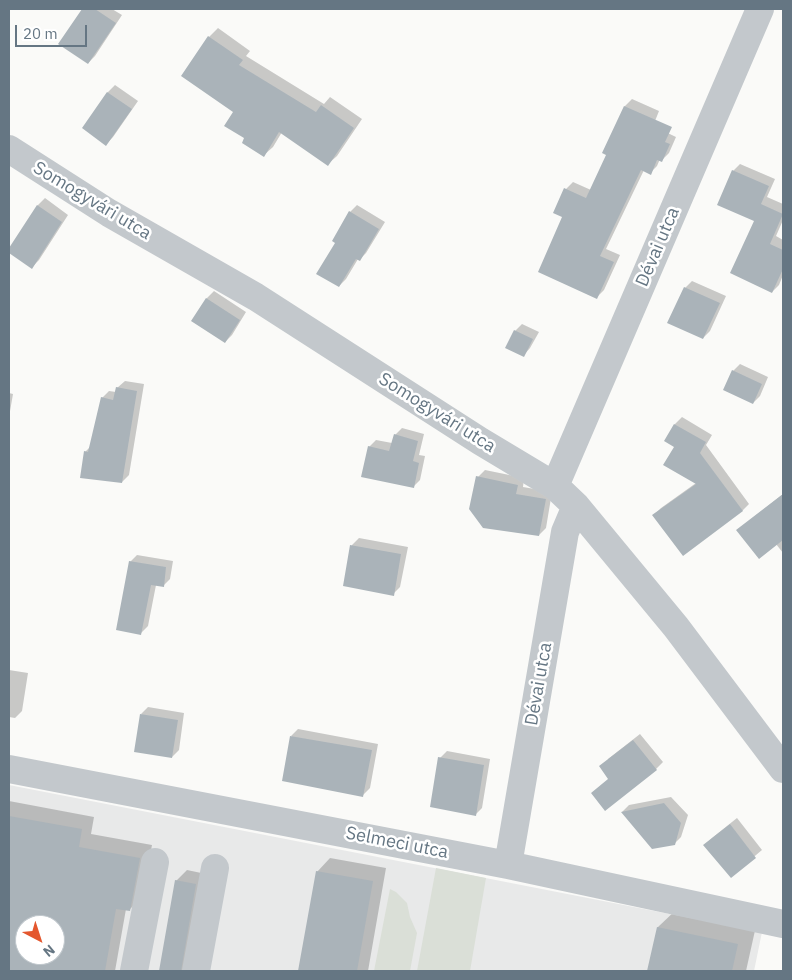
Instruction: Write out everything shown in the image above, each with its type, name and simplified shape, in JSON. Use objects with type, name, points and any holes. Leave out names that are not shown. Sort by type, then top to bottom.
[{"type":"street","name":"Dévai utca","points":[[555,486],[760,9]]},
{"type":"street","name":"Somogyvári utca","points":[[9,149],[109,213],[256,297],[480,441],[555,486],[576,506],[676,627],[783,769]]},
{"type":"street","name":"Dévai utca","points":[[508,865],[565,532],[576,506]]},
{"type":"street","name":"Selmeci utca","points":[[9,768],[508,865],[783,924]]},
{"type":"street","points":[[134,971],[155,862]]},
{"type":"street","points":[[196,971],[215,868]]},
{"type":"shaded area","points":[[9,785],[762,932],[754,971],[9,971]]},
{"type":"shaded area","points":[[436,868],[486,878],[470,971],[417,971]]},
{"type":"shaded area","points":[[390,889],[407,903],[410,917],[417,933],[410,971],[374,971]]},
{"type":"building","points":[[82,9],[95,9],[116,23],[88,64],[58,44]]},
{"type":"building","points":[[208,36],[243,60],[239,65],[316,112],[321,105],[354,128],[328,166],[279,132],[264,157],[242,143],[244,138],[224,126],[233,112],[181,76]]},
{"type":"building","points":[[107,92],[132,109],[106,146],[82,128]]},
{"type":"building","points":[[624,106],[672,127],[665,142],[670,144],[662,162],[657,160],[651,175],[641,170],[600,256],[614,262],[597,299],[538,272],[562,217],[553,213],[564,188],[586,198],[606,155],[602,153]]},
{"type":"building","points":[[732,170],[769,186],[761,204],[783,214],[770,244],[783,250],[783,269],[772,293],[730,273],[754,221],[717,205]]},
{"type":"building","points":[[37,205],[62,222],[32,269],[9,253],[9,248]]},
{"type":"building","points":[[349,211],[379,229],[360,261],[356,259],[339,287],[316,274],[335,243],[332,241]]},
{"type":"building","points":[[684,287],[720,303],[703,339],[667,323]]},
{"type":"building","points":[[206,298],[240,320],[225,343],[191,321]]},
{"type":"building","points":[[514,330],[533,339],[524,357],[505,348]]},
{"type":"building","points":[[732,370],[762,384],[753,404],[723,390]]},
{"type":"building","points":[[116,387],[137,391],[122,483],[80,478],[84,451],[88,452],[101,397],[113,400]]},
{"type":"building","points":[[674,424],[706,442],[700,453],[743,511],[683,556],[652,515],[696,484],[663,465],[674,447],[664,441]]},
{"type":"building","points":[[394,434],[418,441],[413,461],[419,463],[414,488],[361,477],[368,446],[389,451]]},
{"type":"building","points":[[476,476],[518,485],[516,494],[546,499],[539,536],[483,528],[469,509]]},
{"type":"building","points":[[783,494],[783,540],[759,559],[736,530]]},
{"type":"building","points":[[350,545],[401,554],[394,596],[343,586]]},
{"type":"building","points":[[129,561],[166,567],[164,587],[151,585],[141,635],[116,630]]},
{"type":"building","points":[[140,714],[178,720],[172,758],[134,752]]},
{"type":"building","points":[[290,736],[372,750],[363,797],[282,781]]},
{"type":"building","points":[[633,740],[657,770],[605,811],[591,793],[608,779],[599,766]]},
{"type":"building","points":[[438,757],[484,765],[476,816],[430,807]]},
{"type":"building","points":[[664,803],[681,823],[675,845],[652,849],[621,812]]},
{"type":"building","points":[[9,816],[82,829],[79,847],[140,858],[130,911],[116,909],[105,971],[9,971]]},
{"type":"building","points":[[730,824],[756,858],[731,878],[703,845]]},
{"type":"building","points":[[316,871],[373,881],[357,971],[298,971]]},
{"type":"building","points":[[175,880],[196,884],[181,971],[159,971]]},
{"type":"building","points":[[657,927],[738,944],[732,971],[647,971]]}]
